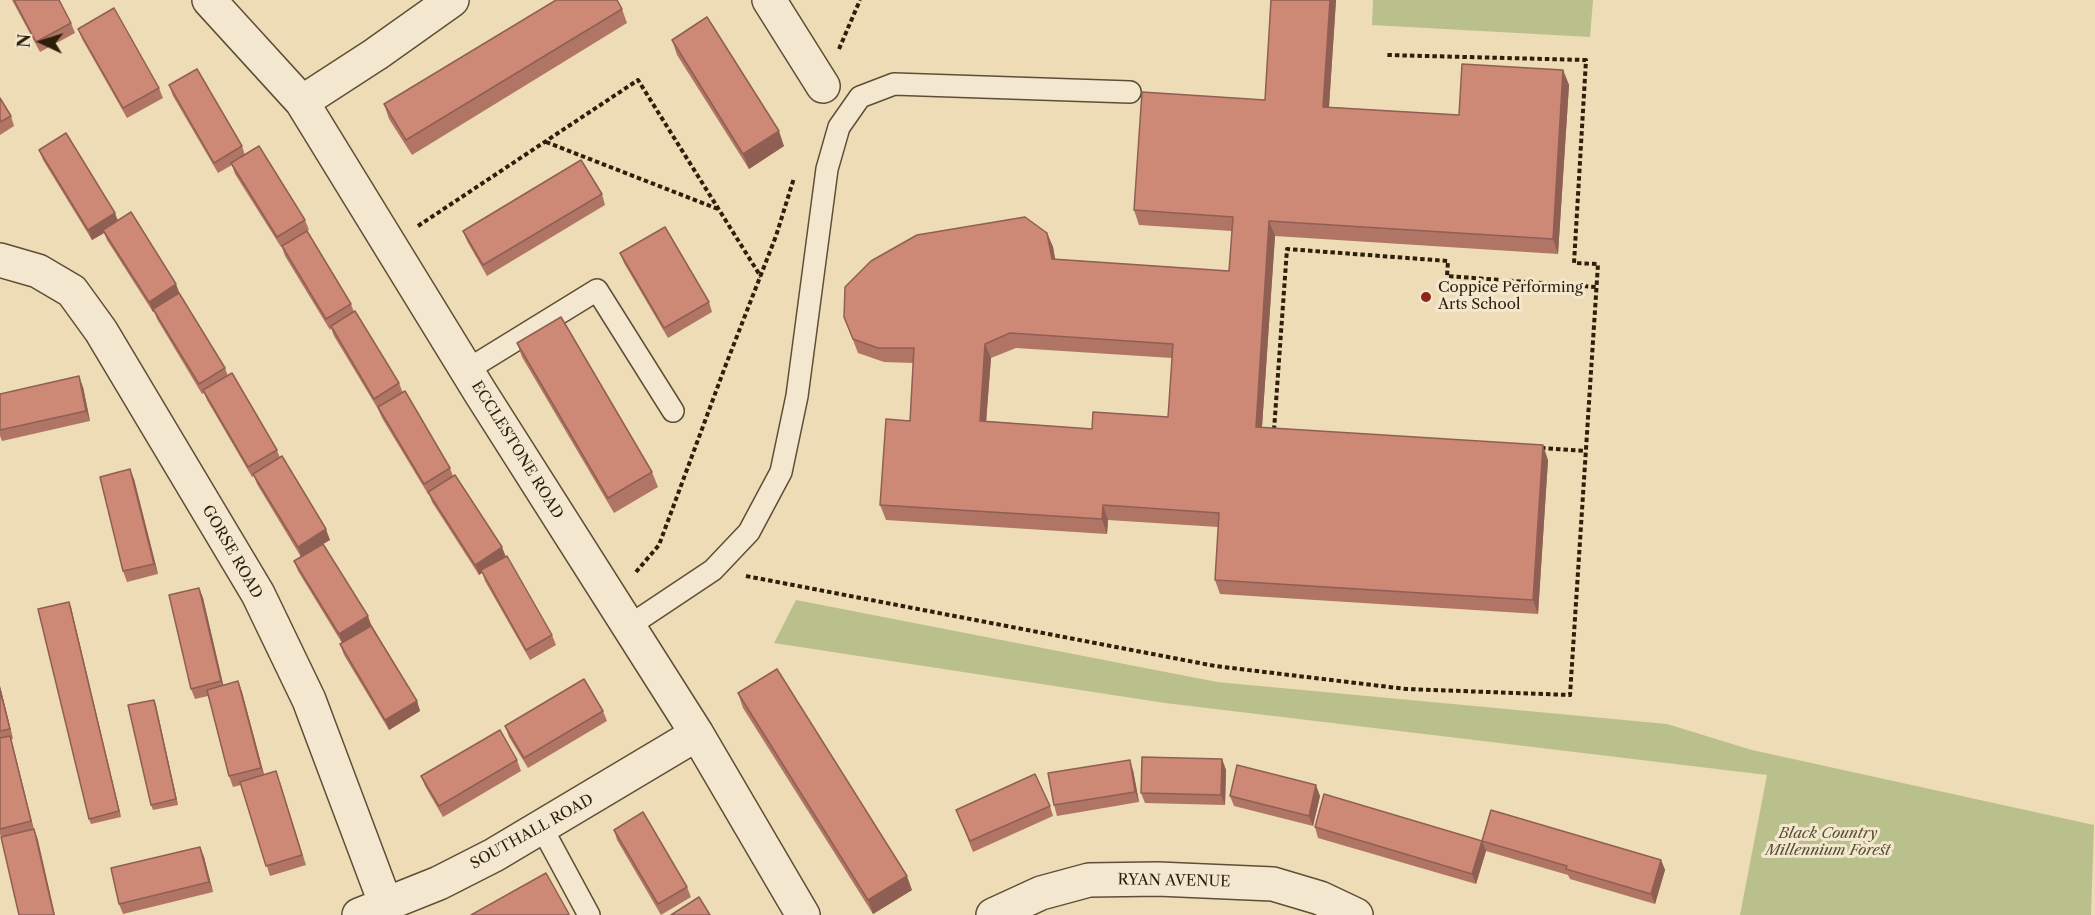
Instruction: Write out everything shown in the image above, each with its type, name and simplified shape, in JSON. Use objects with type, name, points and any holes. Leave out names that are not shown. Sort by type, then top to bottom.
[{"type":"street","name":"ECCLESTONE ROAD","points":[[209,0],[302,102],[467,370],[698,734],[803,915]]},
{"type":"street","points":[[302,102],[376,54],[452,0]]},
{"type":"street","points":[[770,0],[823,86]]},
{"type":"street","name":"GORSE ROAD","points":[[0,260],[38,271],[72,291],[101,331],[258,594],[309,700],[372,910]]},
{"type":"street","name":"SOUTHALL ROAD","points":[[372,910],[439,883],[542,828],[698,734]]},
{"type":"street","name":"RYAN AVENUE","points":[[993,915],[1041,893],[1089,880],[1158,879],[1273,884],[1320,898],[1356,915]]},
{"type":"lane","points":[[620,613],[713,570],[749,532],[781,472],[797,396],[827,169],[838,127],[860,97],[894,84],[1130,92]]},
{"type":"lane","points":[[467,370],[597,291],[673,411]]},
{"type":"lane","points":[[542,828],[589,915]]},
{"type":"path","points":[[823,86],[860,0]]},
{"type":"path","points":[[713,570],[1215,666],[1406,689],[1569,695],[1598,264],[1575,263],[1586,60],[1387,55]]},
{"type":"path","points":[[390,244],[638,80],[760,277]]},
{"type":"path","points":[[545,142],[718,210]]},
{"type":"path","points":[[620,613],[659,545],[776,236],[796,172]]},
{"type":"path","points":[[1286,432],[1274,431],[1287,249],[1448,261],[1447,276],[1596,287]]},
{"type":"path","points":[[1539,448],[1585,451]]},
{"type":"green space","points":[[1373,0],[1593,0],[1590,37],[1372,25]]},
{"type":"green space","name":"Black Country Millennium Forest","points":[[796,600],[1217,682],[1667,724],[1752,750],[2094,825],[2091,915],[1740,915],[1767,775],[1165,703],[774,643]]},
{"type":"building","points":[[14,0],[59,0],[71,23],[36,42]]},
{"type":"building","points":[[556,0],[617,0],[622,9],[406,140],[384,104]]},
{"type":"building","points":[[1271,0],[1330,0],[1323,107],[1459,115],[1462,64],[1563,70],[1553,239],[1269,221],[1256,427],[1543,445],[1533,600],[1215,580],[1219,513],[1103,505],[1102,519],[880,505],[886,419],[910,421],[914,348],[878,348],[853,339],[844,317],[845,287],[871,261],[917,235],[1025,217],[1047,233],[1052,259],[1229,271],[1233,217],[1134,210],[1142,92],[1265,100]],"holes":[[[1010,333],[1173,344],[1168,417],[1093,412],[1092,429],[980,421],[985,344]]]},
{"type":"building","points":[[114,8],[159,88],[123,108],[78,29]]},
{"type":"building","points":[[707,17],[779,131],[743,154],[672,40]]},
{"type":"building","points":[[197,69],[242,146],[214,163],[169,85]]},
{"type":"building","points":[[0,98],[11,116],[0,122]]},
{"type":"building","points":[[66,133],[115,213],[88,230],[39,150]]},
{"type":"building","points":[[259,146],[305,220],[277,237],[231,163]]},
{"type":"building","points":[[581,160],[602,194],[483,265],[463,231]]},
{"type":"building","points":[[131,212],[176,284],[149,302],[103,230]]},
{"type":"building","points":[[665,227],[709,302],[664,328],[620,253]]},
{"type":"building","points":[[307,231],[351,304],[326,319],[282,246]]},
{"type":"building","points":[[179,293],[225,368],[199,384],[153,309]]},
{"type":"building","points":[[355,311],[399,383],[374,399],[331,326]]},
{"type":"building","points":[[561,317],[652,472],[608,498],[517,343]]},
{"type":"building","points":[[232,373],[277,450],[248,467],[203,390]]},
{"type":"building","points":[[79,376],[86,411],[0,430],[0,394]]},
{"type":"building","points":[[405,391],[450,468],[424,484],[378,407]]},
{"type":"building","points":[[282,456],[326,529],[298,547],[253,474]]},
{"type":"building","points":[[130,469],[154,564],[123,571],[100,477]]},
{"type":"building","points":[[455,475],[502,547],[475,565],[428,492]]},
{"type":"building","points":[[323,544],[368,616],[339,634],[294,561]]},
{"type":"building","points":[[507,556],[552,635],[526,650],[481,570]]},
{"type":"building","points":[[199,588],[221,681],[191,689],[169,595]]},
{"type":"building","points":[[69,602],[119,811],[89,819],[38,609]]},
{"type":"building","points":[[371,626],[417,701],[385,720],[340,644]]},
{"type":"building","points":[[777,669],[907,876],[868,900],[738,693]]},
{"type":"building","points":[[584,679],[603,711],[524,758],[505,726]]},
{"type":"building","points":[[238,681],[261,768],[229,776],[207,690]]},
{"type":"building","points":[[0,690],[10,729],[0,731]]},
{"type":"building","points":[[154,700],[176,799],[151,805],[128,705]]},
{"type":"building","points":[[500,730],[517,760],[439,806],[421,776]]},
{"type":"building","points":[[10,736],[31,821],[0,829],[0,738]]},
{"type":"building","points":[[1142,757],[1222,759],[1221,795],[1141,793]]},
{"type":"building","points":[[1130,760],[1135,792],[1054,805],[1048,773]]},
{"type":"building","points":[[1237,765],[1316,785],[1309,816],[1230,796]]},
{"type":"building","points":[[276,771],[302,855],[266,866],[240,782]]},
{"type":"building","points":[[1035,774],[1050,806],[970,841],[956,810]]},
{"type":"building","points":[[1324,794],[1482,841],[1472,874],[1315,827]]},
{"type":"building","points":[[1491,810],[1661,860],[1651,894],[1482,841]]},
{"type":"building","points":[[643,812],[687,887],[658,904],[614,830]]},
{"type":"building","points":[[34,829],[54,915],[19,915],[1,837]]},
{"type":"building","points":[[200,847],[209,882],[119,904],[111,868]]},
{"type":"building","points":[[546,873],[569,914],[471,915]]},
{"type":"building","points":[[699,897],[710,915],[671,915]]},
{"type":"place","name":"Coppice Performing Arts School","points":[[1426,297]]}]
